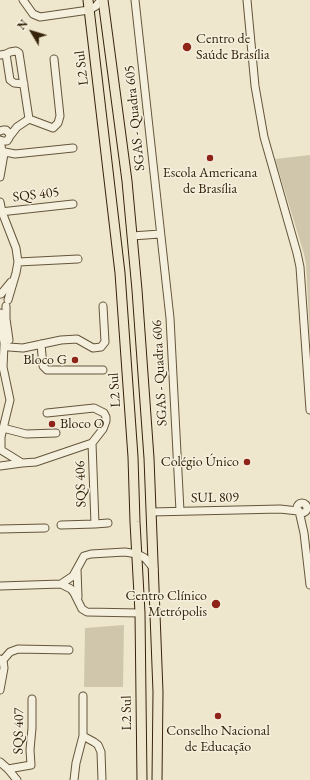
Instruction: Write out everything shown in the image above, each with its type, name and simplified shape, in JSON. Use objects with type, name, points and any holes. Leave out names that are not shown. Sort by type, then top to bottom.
[{"type":"main road","name":"L2 Sul","points":[[88,0],[120,273],[133,457],[141,647],[142,780]]},
{"type":"main road","name":"L2 Sul","points":[[102,0],[110,47],[125,167],[137,290],[149,458],[157,666],[157,780]]},
{"type":"main road","points":[[94,48],[102,51],[110,47]]},
{"type":"main road","points":[[95,68],[100,62],[111,64]]},
{"type":"main road","points":[[120,273],[128,277],[135,272]]},
{"type":"main road","points":[[121,295],[125,288],[128,287],[132,287],[137,290]]},
{"type":"main road","points":[[133,457],[142,462],[149,458]]},
{"type":"main road","points":[[134,478],[143,475],[150,481]]},
{"type":"main road","points":[[141,647],[146,653],[156,650]]},
{"type":"main road","points":[[141,669],[147,662],[157,666]]},
{"type":"street","points":[[25,1],[33,14],[40,17],[89,10],[102,0]]},
{"type":"street","name":"SGAS - Quadra 605","points":[[135,0],[160,234]]},
{"type":"street","points":[[247,0],[255,86],[264,138],[300,267],[310,410]]},
{"type":"street","points":[[24,84],[14,83],[10,80],[3,55],[16,51],[19,53],[24,84],[26,121]]},
{"type":"street","points":[[2,130],[26,121],[53,128],[58,123],[60,116],[54,59]]},
{"type":"street","name":"SQS 405","points":[[0,178],[3,152],[9,138],[17,128],[26,121]]},
{"type":"street","points":[[0,140],[3,141],[9,138],[8,131],[2,130]]},
{"type":"street","name":"SQS 405","points":[[0,140],[3,152]]},
{"type":"street","points":[[3,152],[15,154],[73,148]]},
{"type":"street","name":"SQS 405","points":[[0,202],[1,212],[16,248],[18,262],[16,273],[5,305]]},
{"type":"street","name":"SQS 405","points":[[1,212],[72,204]]},
{"type":"street","points":[[132,236],[160,234]]},
{"type":"street","name":"SGAS - Quadra 606","points":[[160,234],[170,318],[180,511]]},
{"type":"street","points":[[18,262],[78,259]]},
{"type":"street","name":"SQS 405","points":[[1,295],[16,273]]},
{"type":"street","points":[[1,295],[6,297],[3,329]]},
{"type":"street","points":[[8,344],[20,348],[61,340],[77,339],[93,348],[103,347],[105,342],[103,306]]},
{"type":"street","points":[[0,313],[8,344],[3,359],[3,367],[10,400],[4,414],[0,452],[8,454],[22,463]]},
{"type":"street","points":[[41,344],[43,366],[46,370],[103,370]]},
{"type":"street","name":"SQS 406","points":[[2,466],[36,462],[92,443],[103,429],[106,421],[106,416],[102,411],[94,408],[47,413]]},
{"type":"street","points":[[3,428],[17,433],[26,434],[56,433]]},
{"type":"street","name":"SQS 406","points":[[92,443],[95,524]]},
{"type":"street","name":"SQS 406","points":[[2,466],[8,454]]},
{"type":"street","points":[[304,507],[302,525],[304,533]]},
{"type":"street","points":[[304,507],[304,533],[310,585]]},
{"type":"street","name":"SUL 809","points":[[151,512],[280,509],[304,507]]},
{"type":"street","points":[[280,509],[292,515],[302,525]]},
{"type":"street","name":"SQS 406","points":[[61,525],[108,523]]},
{"type":"street","points":[[0,529],[45,528]]},
{"type":"street","points":[[0,586],[61,584],[70,579],[83,558],[87,555],[125,552],[137,554],[146,558],[154,569]]},
{"type":"street","points":[[78,568],[78,597],[82,608],[87,612],[140,613]]},
{"type":"street","points":[[61,584],[71,589],[78,597]]},
{"type":"street","points":[[1,685],[4,668],[2,660],[10,652],[18,649],[69,650]]},
{"type":"street","points":[[74,780],[76,763],[83,736],[83,696]]},
{"type":"street","name":"SQS 407","points":[[8,769],[31,765],[30,750],[32,699]]},
{"type":"street","points":[[83,736],[98,745],[102,752],[102,780]]},
{"type":"street","name":"SQS 407","points":[[0,762],[17,780]]},
{"type":"shaded area","points":[[310,155],[310,342],[306,264],[275,159]]},
{"type":"shaded area","points":[[124,625],[123,687],[84,687],[85,628]]},
{"type":"place","name":"Centro de Saúde Brasília","points":[[187,47]]},
{"type":"place","name":"Escola Americana de Brasília","points":[[210,158]]},
{"type":"place","name":"Bloco G","points":[[75,360]]},
{"type":"place","name":"Bloco O","points":[[52,424]]},
{"type":"place","name":"Colégio Único","points":[[247,462]]},
{"type":"place","name":"Centro Clínico Metrópolis","points":[[216,604]]},
{"type":"place","name":"Conselho Nacional de Educação","points":[[218,716]]}]
